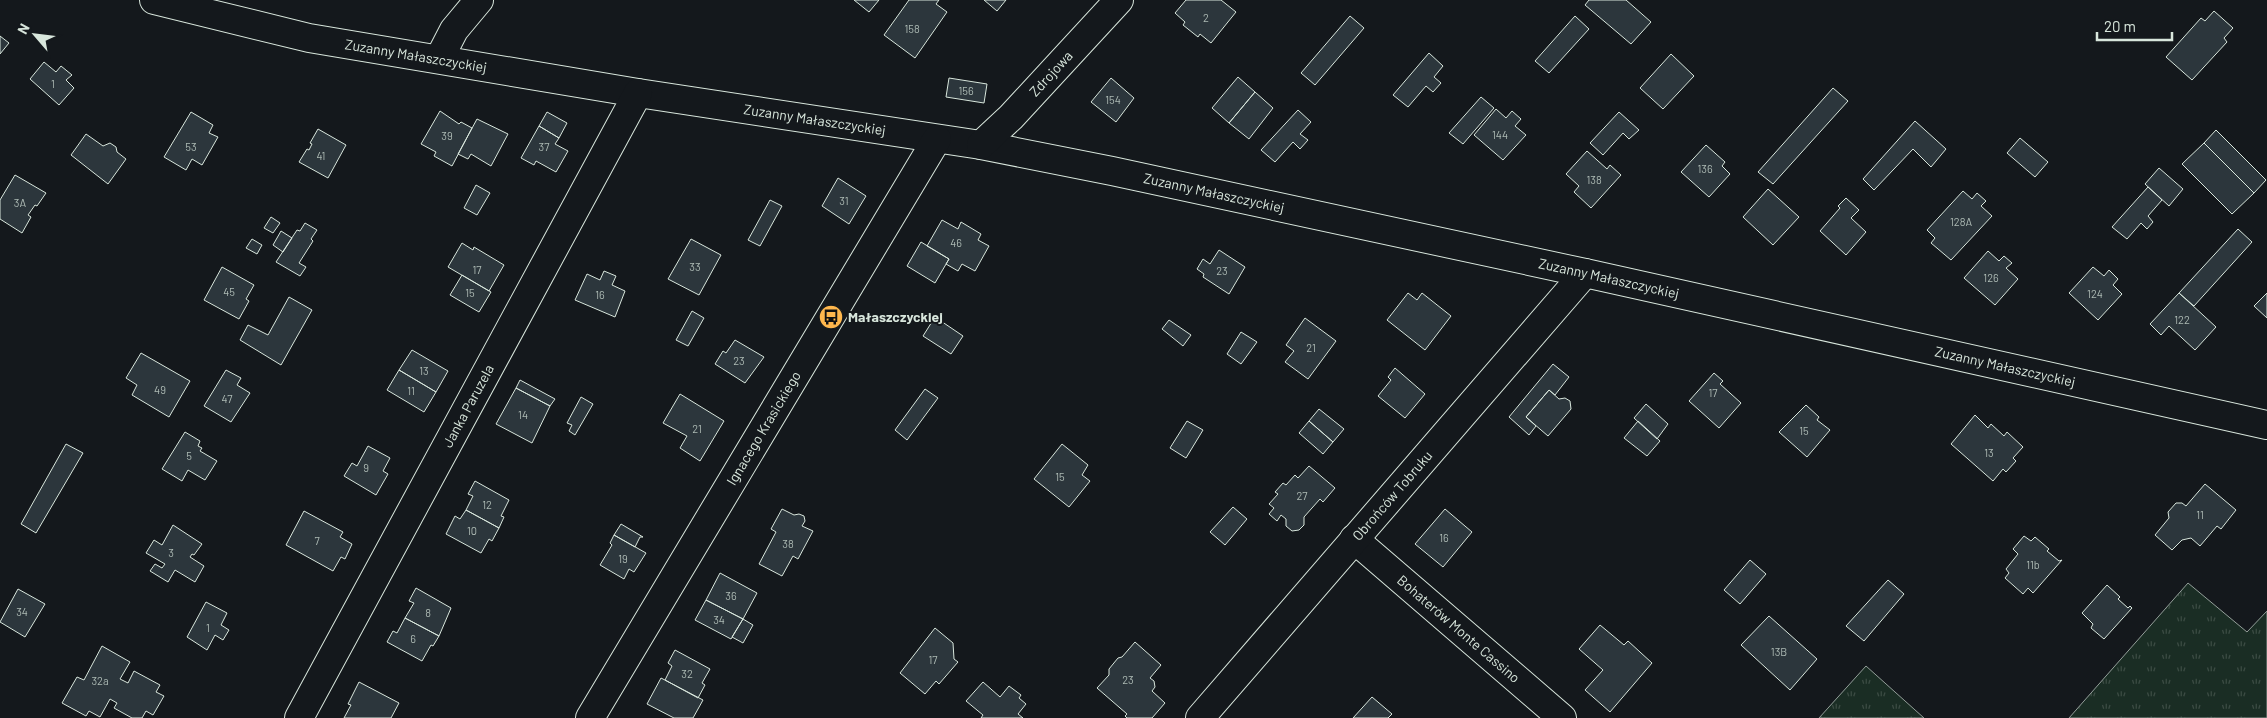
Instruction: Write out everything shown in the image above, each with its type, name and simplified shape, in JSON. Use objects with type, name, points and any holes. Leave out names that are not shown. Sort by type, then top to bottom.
[{"type":"street","name":"Zuzanny Małaszczyckiej","points":[[154,0],[309,38],[638,93],[981,145],[1585,273],[2267,425]]},
{"type":"street","points":[[439,59],[454,30],[479,0]]},
{"type":"street","name":"Zdrojowa","points":[[981,145],[1011,117],[1119,0]]},
{"type":"street","name":"Janka Paruzela","points":[[298,718],[638,93]]},
{"type":"street","name":"Ignacego Krasickiego","points":[[590,718],[937,139]]},
{"type":"street","name":"Obrońców Tobruku","points":[[1200,718],[1585,273]]},
{"type":"street","name":"Bohaterów Monte Cassino","points":[[1354,539],[1562,718]]},
{"type":"green space","points":[[2188,583],[2247,632],[2267,611],[2267,718],[2069,718]]},
{"type":"green space","points":[[1866,666],[1924,718],[1819,718]]},
{"type":"building","points":[[854,0],[879,0],[869,12]]},
{"type":"building","points":[[909,0],[939,0],[936,4],[947,12],[915,58],[884,35]]},
{"type":"building","points":[[984,0],[1006,0],[997,11]]},
{"type":"building","points":[[1186,0],[1221,0],[1236,12],[1211,43],[1200,34],[1198,37],[1183,25],[1185,22],[1175,13]]},
{"type":"building","points":[[1589,0],[1626,0],[1651,22],[1631,44],[1585,5]]},
{"type":"building","points":[[2214,11],[2233,28],[2224,38],[2227,42],[2192,80],[2166,57],[2201,18],[2205,21]]},
{"type":"building","points":[[1350,16],[1364,28],[1315,85],[1301,73]]},
{"type":"building","points":[[1575,16],[1589,29],[1549,73],[1535,61]]},
{"type":"building","points":[[0,36],[9,43],[0,54]]},
{"type":"building","points":[[1429,53],[1443,66],[1434,77],[1441,83],[1433,92],[1426,86],[1408,107],[1393,95]]},
{"type":"building","points":[[1671,54],[1694,76],[1663,109],[1640,88]]},
{"type":"building","points":[[44,62],[56,72],[61,66],[72,75],[66,80],[74,88],[59,105],[30,79]]},
{"type":"building","points":[[1238,77],[1255,92],[1229,123],[1212,108]]},
{"type":"building","points":[[949,78],[987,84],[984,103],[946,97]]},
{"type":"building","points":[[1111,78],[1134,98],[1116,122],[1091,102]]},
{"type":"building","points":[[1833,88],[1848,101],[1773,184],[1758,172]]},
{"type":"building","points":[[1255,92],[1273,108],[1249,139],[1229,123]]},
{"type":"building","points":[[1481,97],[1494,108],[1463,144],[1449,133]]},
{"type":"building","points":[[1496,109],[1506,118],[1512,111],[1521,119],[1515,126],[1526,135],[1503,160],[1474,135]]},
{"type":"building","points":[[1298,110],[1311,122],[1300,134],[1308,140],[1300,149],[1293,142],[1275,162],[1261,150]]},
{"type":"building","points":[[440,111],[459,124],[461,122],[472,128],[452,166],[434,156],[436,152],[421,144]]},
{"type":"building","points":[[191,112],[213,125],[209,133],[218,137],[202,165],[192,159],[186,170],[164,157]]},
{"type":"building","points":[[547,112],[567,123],[559,138],[539,126]]},
{"type":"building","points":[[1619,112],[1639,130],[1629,139],[1623,133],[1603,155],[1590,143]]},
{"type":"building","points":[[477,119],[508,134],[491,166],[471,154],[468,159],[458,154]]},
{"type":"building","points":[[1915,121],[1946,149],[1931,167],[1913,149],[1874,190],[1863,179]]},
{"type":"building","points":[[539,126],[559,138],[555,144],[568,151],[556,172],[536,161],[534,165],[521,158]]},
{"type":"building","points":[[318,129],[346,145],[328,178],[299,162],[307,149],[309,150],[312,144],[310,143]]},
{"type":"building","points":[[2216,130],[2266,180],[2254,193],[2204,143]]},
{"type":"building","points":[[86,134],[103,146],[110,143],[126,159],[108,184],[71,155]]},
{"type":"building","points":[[2020,138],[2048,162],[2035,177],[2007,153]]},
{"type":"building","points":[[2204,143],[2254,193],[2232,214],[2182,164]]},
{"type":"building","points":[[1706,145],[1725,162],[1722,166],[1730,174],[1709,197],[1681,172]]},
{"type":"building","points":[[1587,151],[1607,169],[1610,165],[1621,175],[1591,208],[1574,192],[1579,186],[1566,174]]},
{"type":"building","points":[[2159,168],[2183,189],[2169,206],[2145,184]]},
{"type":"building","points":[[15,175],[46,193],[28,215],[31,217],[22,233],[0,219],[0,200]]},
{"type":"building","points":[[838,178],[866,196],[849,224],[822,206]]},
{"type":"building","points":[[476,185],[490,193],[477,215],[464,208]]},
{"type":"building","points":[[2148,187],[2162,200],[2148,216],[2153,222],[2147,229],[2141,223],[2127,239],[2112,227]]},
{"type":"building","points":[[1768,189],[1799,217],[1773,245],[1743,217]]},
{"type":"building","points":[[1963,191],[1972,199],[1977,193],[1986,201],[1981,206],[1992,216],[1951,260],[1931,243],[1935,238],[1927,230]]},
{"type":"building","points":[[1846,198],[1859,210],[1851,218],[1866,232],[1846,255],[1820,231]]},
{"type":"building","points":[[770,200],[782,206],[760,246],[748,240]]},
{"type":"building","points":[[271,217],[280,223],[273,233],[264,228]]},
{"type":"building","points":[[942,220],[958,229],[961,222],[981,234],[978,240],[989,246],[975,271],[962,264],[958,271],[946,264],[949,259],[927,246]]},
{"type":"building","points":[[305,223],[317,230],[311,239],[313,241],[299,263],[306,267],[300,276],[276,262],[297,230],[300,231]]},
{"type":"building","points":[[2238,229],[2252,242],[2194,306],[2179,293]]},
{"type":"building","points":[[281,231],[292,238],[283,252],[273,245]]},
{"type":"building","points":[[252,239],[262,245],[257,254],[246,248]]},
{"type":"building","points":[[691,239],[721,255],[699,295],[668,279]]},
{"type":"building","points":[[921,242],[949,259],[935,283],[907,266]]},
{"type":"building","points":[[462,243],[473,250],[474,247],[504,265],[489,291],[448,267]]},
{"type":"building","points":[[1219,250],[1245,267],[1229,294],[1203,277],[1204,274],[1197,269],[1203,259],[1210,264]]},
{"type":"building","points":[[1988,251],[1999,261],[2004,256],[2012,263],[2006,268],[2018,279],[1995,305],[1964,278]]},
{"type":"building","points":[[222,267],[254,285],[246,299],[249,301],[239,319],[204,300]]},
{"type":"building","points":[[2093,267],[2104,276],[2109,270],[2118,279],[2113,285],[2122,294],[2098,320],[2069,293]]},
{"type":"building","points":[[604,271],[616,276],[612,285],[625,291],[615,317],[575,300],[587,274],[600,280]]},
{"type":"building","points":[[462,275],[491,292],[479,312],[450,295]]},
{"type":"building","points":[[1408,293],[1417,300],[1422,293],[1451,316],[1425,350],[1387,320]]},
{"type":"building","points":[[2179,293],[2216,327],[2195,350],[2169,326],[2161,335],[2150,324]]},
{"type":"building","points":[[2267,293],[2267,318],[2254,306]]},
{"type":"building","points":[[289,297],[312,310],[281,365],[240,340],[248,325],[268,335]]},
{"type":"building","points":[[692,311],[704,318],[688,346],[676,340]]},
{"type":"building","points":[[935,317],[963,336],[951,354],[923,336]]},
{"type":"building","points":[[1305,318],[1336,341],[1308,379],[1285,362],[1294,351],[1286,345]]},
{"type":"building","points":[[1169,320],[1191,335],[1183,346],[1162,329]]},
{"type":"building","points":[[1241,332],[1257,342],[1241,364],[1227,354]]},
{"type":"building","points":[[735,340],[764,357],[745,383],[715,364],[723,351],[726,353]]},
{"type":"building","points":[[412,350],[448,371],[436,392],[399,370]]},
{"type":"building","points":[[141,353],[190,381],[169,417],[132,395],[137,385],[126,378]]},
{"type":"building","points":[[1553,364],[1569,377],[1555,395],[1549,390],[1526,417],[1536,426],[1529,435],[1509,417]]},
{"type":"building","points":[[1395,368],[1425,394],[1405,418],[1378,396],[1391,380],[1388,377]]},
{"type":"building","points":[[226,370],[241,378],[237,385],[250,393],[231,422],[204,406]]},
{"type":"building","points":[[399,370],[436,392],[424,412],[387,390]]},
{"type":"building","points":[[1714,373],[1723,381],[1720,384],[1741,403],[1719,428],[1689,401]]},
{"type":"building","points":[[520,380],[555,399],[550,406],[516,388]]},
{"type":"building","points":[[516,388],[550,406],[532,443],[496,424]]},
{"type":"building","points":[[925,389],[938,398],[907,440],[895,430]]},
{"type":"building","points":[[1549,390],[1559,399],[1565,398],[1570,401],[1571,409],[1548,436],[1526,417]]},
{"type":"building","points":[[680,394],[724,421],[700,461],[680,448],[687,436],[663,423]]},
{"type":"building","points":[[581,397],[593,404],[575,435],[569,431],[572,425],[567,423]]},
{"type":"building","points":[[1646,404],[1668,424],[1657,439],[1634,418]]},
{"type":"building","points":[[1806,405],[1819,417],[1817,420],[1830,430],[1807,457],[1779,432]]},
{"type":"building","points":[[1319,409],[1344,429],[1333,442],[1309,421]]},
{"type":"building","points":[[1975,415],[1988,428],[1991,424],[2004,436],[2007,432],[2023,447],[2013,458],[2016,461],[2006,472],[2003,469],[1993,481],[1951,444]]},
{"type":"building","points":[[1187,421],[1203,430],[1186,458],[1170,448]]},
{"type":"building","points":[[1309,421],[1333,442],[1323,454],[1299,433]]},
{"type":"building","points":[[1638,421],[1660,441],[1647,456],[1624,438]]},
{"type":"building","points":[[185,432],[200,441],[198,446],[202,448],[200,451],[217,461],[205,480],[188,470],[182,481],[162,469]]},
{"type":"building","points":[[66,444],[83,453],[36,533],[21,524]]},
{"type":"building","points":[[1062,444],[1088,465],[1082,475],[1090,481],[1069,507],[1034,479]]},
{"type":"building","points":[[368,446],[390,458],[383,471],[388,474],[376,495],[344,476],[352,463],[357,466]]},
{"type":"building","points":[[1309,466],[1335,488],[1323,502],[1320,499],[1304,517],[1304,525],[1299,530],[1292,531],[1286,526],[1286,519],[1281,515],[1277,521],[1269,514],[1274,508],[1269,504],[1278,494],[1275,492],[1283,483],[1286,485],[1295,475],[1298,478]]},
{"type":"building","points":[[475,481],[509,500],[501,516],[504,517],[499,528],[466,510],[473,496],[468,494]]},
{"type":"building","points":[[2205,484],[2236,510],[2221,529],[2217,526],[2200,546],[2191,538],[2182,540],[2172,550],[2155,535],[2169,518],[2168,512],[2176,503],[2182,503],[2186,506]]},
{"type":"building","points":[[1233,507],[1247,519],[1225,545],[1210,532]]},
{"type":"building","points":[[782,509],[794,515],[804,516],[805,521],[802,526],[813,531],[798,559],[793,556],[782,576],[759,564],[776,532],[771,529]]},
{"type":"building","points":[[1445,509],[1472,532],[1443,567],[1415,544]]},
{"type":"building","points":[[466,510],[499,528],[492,541],[489,539],[481,553],[446,534],[455,516],[460,519]]},
{"type":"building","points":[[304,511],[343,532],[340,537],[352,544],[345,559],[341,557],[333,571],[286,545]]},
{"type":"building","points":[[621,524],[643,537],[640,537],[635,547],[614,535]]},
{"type":"building","points":[[173,525],[202,544],[194,555],[192,554],[190,557],[204,566],[195,582],[175,570],[168,582],[150,571],[155,564],[162,568],[165,564],[146,553],[154,540],[162,545]]},
{"type":"building","points":[[614,535],[646,553],[634,572],[629,569],[624,579],[600,565],[612,545],[610,543]]},
{"type":"building","points":[[2024,536],[2031,541],[2035,537],[2049,549],[2047,551],[2059,561],[2062,560],[2033,593],[2028,588],[2023,594],[2005,578],[2009,573],[2006,569],[2018,554],[2013,549]]},
{"type":"building","points":[[1750,560],[1766,574],[1740,604],[1724,590]]},
{"type":"building","points":[[720,573],[757,593],[743,619],[706,600]]},
{"type":"building","points":[[1888,580],[1904,594],[1864,641],[1846,626]]},
{"type":"building","points":[[2107,585],[2120,597],[2118,599],[2128,608],[2130,606],[2132,608],[2104,639],[2091,628],[2093,624],[2082,613]]},
{"type":"building","points":[[416,588],[451,608],[439,636],[405,618],[414,603],[409,601]]},
{"type":"building","points":[[18,589],[45,604],[25,637],[0,622]]},
{"type":"building","points":[[706,600],[743,619],[731,639],[695,620]]},
{"type":"building","points":[[206,602],[227,613],[221,625],[229,630],[223,640],[215,635],[207,650],[187,637]]},
{"type":"building","points":[[1769,616],[1817,659],[1790,690],[1741,645]]},
{"type":"building","points":[[405,618],[439,636],[433,646],[431,645],[422,661],[387,642],[393,631],[397,633]]},
{"type":"building","points":[[743,619],[753,625],[743,643],[732,637]]},
{"type":"building","points":[[1600,625],[1624,645],[1628,641],[1652,663],[1610,712],[1585,690],[1603,670],[1579,649]]},
{"type":"building","points":[[935,628],[953,643],[954,659],[958,662],[939,684],[936,681],[925,694],[900,673]]},
{"type":"building","points":[[1135,642],[1161,665],[1150,678],[1154,681],[1155,687],[1152,691],[1165,703],[1152,718],[1127,718],[1125,716],[1127,714],[1097,688],[1109,675],[1109,669],[1118,658],[1122,657]]},
{"type":"building","points":[[102,646],[130,662],[120,679],[128,683],[134,671],[160,685],[156,692],[164,696],[153,715],[146,711],[142,718],[132,718],[114,708],[117,703],[110,699],[100,717],[89,711],[86,716],[62,703],[77,677],[84,680]]},
{"type":"building","points":[[675,650],[710,669],[702,683],[705,685],[698,698],[665,680],[672,666],[668,663]]},
{"type":"building","points":[[661,678],[703,700],[693,718],[674,718],[647,704]]},
{"type":"building","points":[[359,682],[399,703],[391,718],[344,718],[351,705],[348,704]]},
{"type":"building","points":[[983,682],[1000,697],[1009,686],[1021,695],[1019,698],[1026,704],[1018,714],[1023,718],[981,718],[983,715],[966,701]]},
{"type":"building","points":[[1372,697],[1392,714],[1388,718],[1353,718]]},
{"type":"place","name":"Małaszczyckiej","points":[[831,317]]}]
